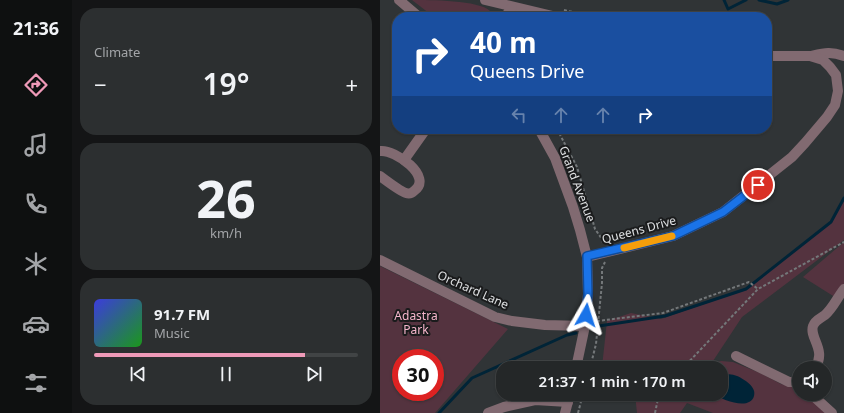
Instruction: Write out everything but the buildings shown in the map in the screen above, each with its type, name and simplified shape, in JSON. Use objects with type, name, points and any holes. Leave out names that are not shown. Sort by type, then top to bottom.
[{"type":"street","points":[[399,0],[413,12]]},
{"type":"street","points":[[485,0],[537,12]]},
{"type":"street","points":[[508,12],[512,6]]},
{"type":"street","points":[[772,56],[810,56],[830,52],[844,56]]},
{"type":"street","name":"Queens Drive","points":[[587,256],[673,236],[723,212],[792,158],[827,117],[835,105],[838,90],[836,76],[830,67],[822,60],[810,56]]},
{"type":"street","points":[[835,105],[844,92]]},
{"type":"street","points":[[404,160],[422,134]]},
{"type":"street","name":"Grand Avenue","points":[[542,134],[555,158],[568,193],[587,256],[588,294],[585,326],[578,361]]},
{"type":"street","points":[[380,151],[384,150],[404,160],[419,175],[420,183],[418,188],[412,193],[405,193],[380,176]]},
{"type":"street","name":"Orchard Lane","points":[[380,260],[495,317],[512,321],[545,325],[585,326]]},
{"type":"street","points":[[817,361],[819,348],[813,331],[814,325],[817,320],[831,308],[844,289]]},
{"type":"street","points":[[736,356],[789,382],[792,382]]},
{"type":"street","points":[[488,413],[504,407],[531,401]]},
{"type":"street","points":[[565,413],[568,401]]},
{"type":"street","points":[[819,401],[832,413]]},
{"type":"path","points":[[560,134],[577,167],[596,229],[602,239],[605,252],[606,262],[602,268],[596,344],[592,361]]},
{"type":"path","points":[[602,239],[614,243]]},
{"type":"path","points":[[691,361],[758,289],[844,242]]},
{"type":"path","points":[[598,321],[664,313],[749,282],[758,289]]},
{"type":"path","points":[[578,413],[581,401]]},
{"type":"path","points":[[655,413],[658,401]]},
{"type":"green space","points":[[412,0],[454,1],[484,7],[490,12],[428,12]]},
{"type":"green space","points":[[844,198],[844,240],[742,317],[713,361],[603,361],[607,321],[631,313],[661,319],[746,289],[831,222]]},
{"type":"green space","points":[[844,242],[844,289],[838,299],[803,277]]},
{"type":"green space","name":"Adastra Park","points":[[380,266],[508,329],[435,413],[380,413]]},
{"type":"green space","points":[[728,362],[733,362],[760,373],[781,384],[792,386],[792,401],[818,401],[831,413],[713,413],[687,403],[680,413],[637,413],[636,401],[728,401]]},
{"type":"water","points":[[728,374],[743,379],[754,390],[754,396],[747,403],[742,404],[729,401]]},
{"type":"waterway","points":[[724,0],[728,9],[746,0]]},
{"type":"waterway","points":[[759,0],[777,4],[788,0]]},
{"type":"waterway","points":[[592,327],[665,316],[746,289],[831,222],[844,198]]},
{"type":"waterway","points":[[439,413],[472,378],[567,335],[576,333]]},
{"type":"slow traffic","points":[[624,248],[672,236]]},
{"type":"route","points":[[586,315],[588,294],[587,256],[673,236],[723,212],[758,185]]}]
